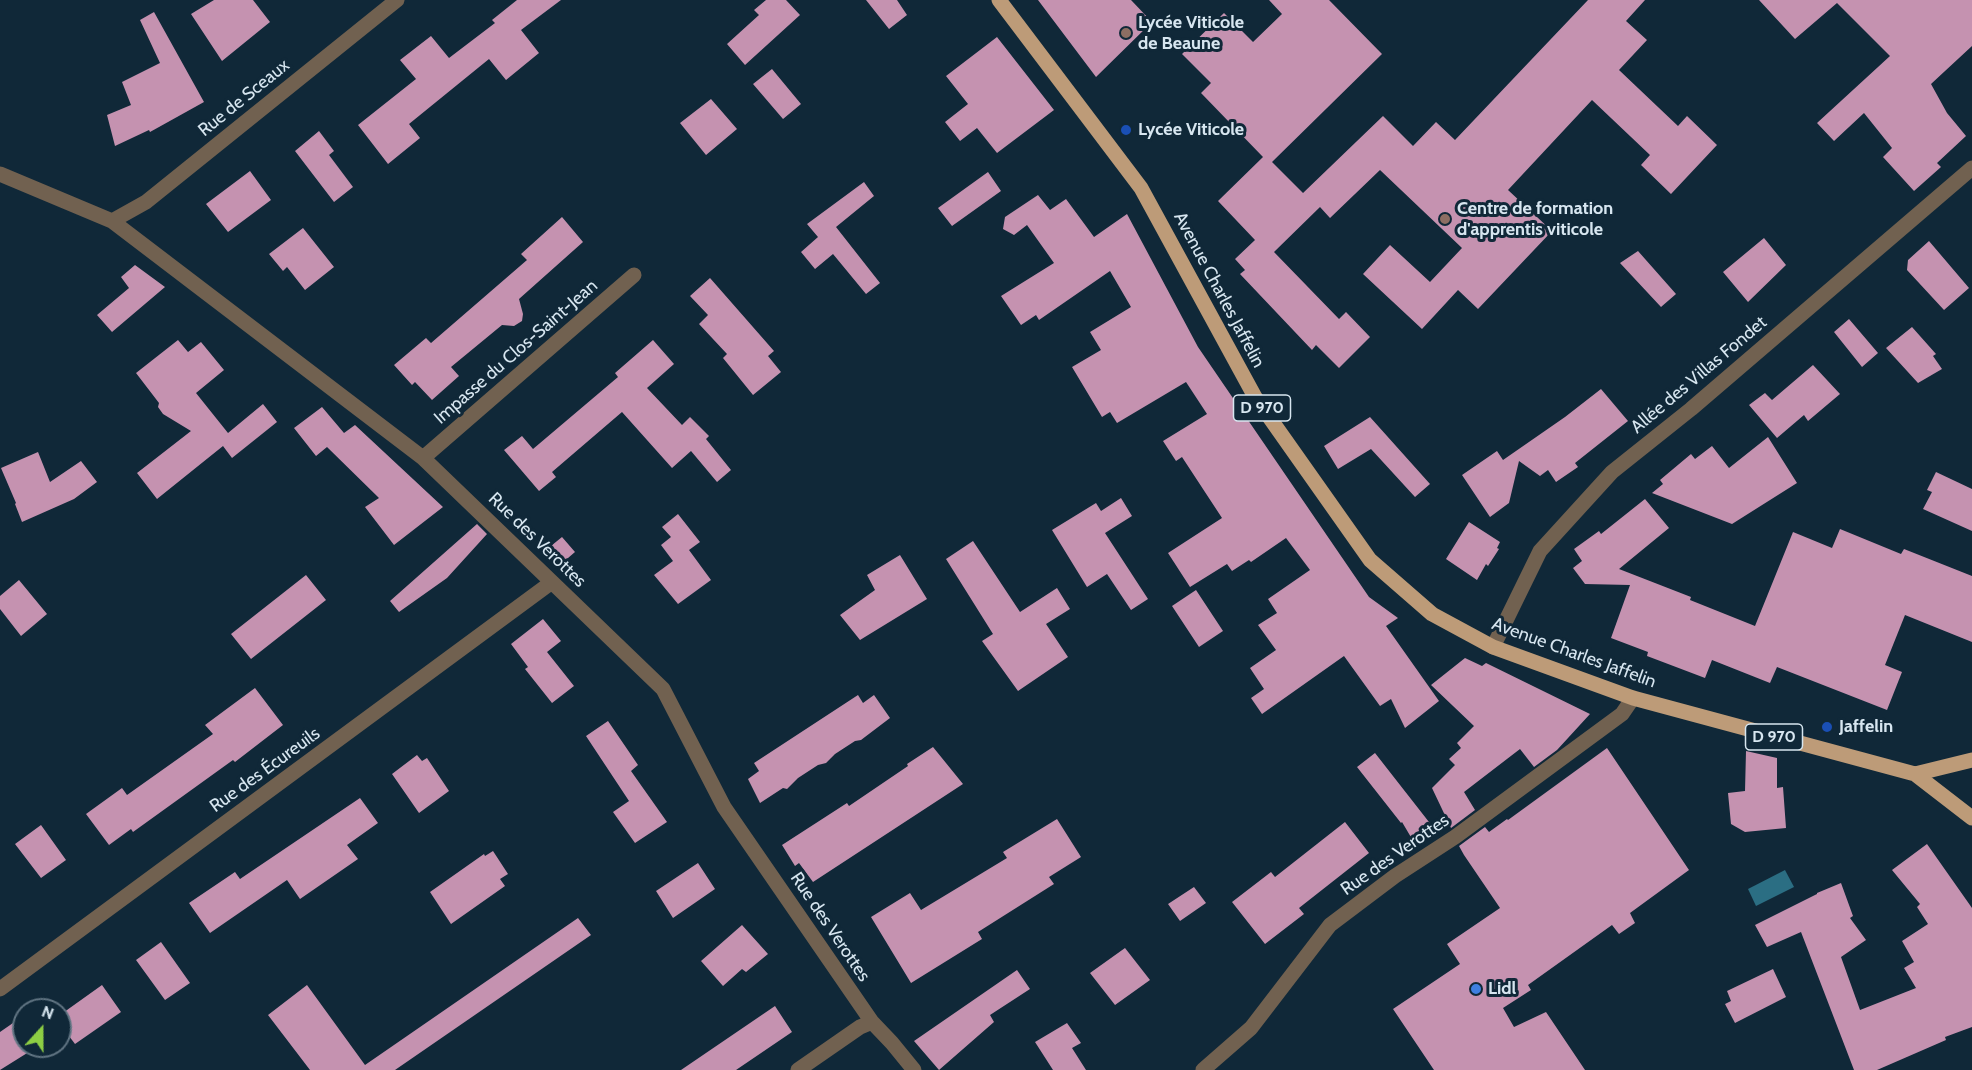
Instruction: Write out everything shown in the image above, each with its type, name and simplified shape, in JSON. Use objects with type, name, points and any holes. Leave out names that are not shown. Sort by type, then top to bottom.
[{"type":"main road","name":"Avenue Charles Jaffelin","points":[[999,0],[1141,188],[1255,397],[1370,560],[1432,614],[1493,647],[1633,698],[1915,774]]},
{"type":"main road","points":[[1915,774],[1972,759]]},
{"type":"main road","points":[[1915,774],[1972,818]]},
{"type":"street","name":"Rue de Sceaux","points":[[112,221],[146,202],[397,0]]},
{"type":"street","name":"Allée des Villas Fondet","points":[[1493,647],[1540,551],[1612,472],[1691,409],[1972,168]]},
{"type":"street","name":"Rue des Verottes","points":[[0,174],[112,221],[423,458],[663,689],[724,807],[872,1022],[914,1070]]},
{"type":"street","name":"Impasse du Clos-Saint-Jean","points":[[423,458],[634,275]]},
{"type":"street","name":"Rue des Écureuils","points":[[0,989],[552,582]]},
{"type":"street","name":"Rue des Verottes","points":[[1203,1070],[1251,1028],[1330,925],[1395,876],[1455,837],[1622,714],[1633,698]]},
{"type":"street","points":[[798,1070],[860,1027],[872,1022]]},
{"type":"water","points":[[1785,870],[1794,887],[1756,906],[1748,889]]},
{"type":"building","points":[[214,0],[253,0],[270,22],[222,61],[191,14]]},
{"type":"building","points":[[517,0],[561,0],[521,30],[539,53],[506,80],[489,59],[409,124],[420,138],[388,164],[358,125],[416,79],[400,60],[431,36],[449,58],[495,23],[492,20]]},
{"type":"building","points":[[766,0],[786,0],[800,15],[745,65],[727,44],[759,15],[754,10]]},
{"type":"building","points":[[866,0],[897,0],[907,15],[889,29]]},
{"type":"building","points":[[1038,0],[1131,0],[1152,22],[1096,77]]},
{"type":"building","points":[[1269,0],[1329,0],[1382,54],[1272,162],[1303,193],[1383,116],[1413,146],[1436,122],[1455,140],[1588,0],[1645,0],[1626,21],[1647,40],[1619,70],[1678,126],[1687,116],[1717,145],[1671,194],[1641,165],[1650,155],[1592,100],[1508,190],[1552,231],[1478,309],[1458,290],[1422,329],[1363,274],[1390,245],[1430,282],[1462,248],[1380,170],[1330,218],[1320,207],[1274,252],[1339,319],[1346,312],[1370,337],[1339,368],[1316,345],[1312,350],[1240,274],[1245,270],[1235,259],[1255,240],[1218,201],[1263,157],[1201,93],[1211,83],[1182,54],[1224,13],[1253,42],[1282,14]]},
{"type":"building","points":[[1759,0],[1972,0],[1972,46],[1931,84],[1947,113],[1966,136],[1937,163],[1941,167],[1914,191],[1883,157],[1892,148],[1864,113],[1834,141],[1817,123],[1890,56],[1837,3],[1795,39]]},
{"type":"building","points":[[154,12],[204,102],[150,132],[149,130],[115,146],[107,115],[131,105],[122,82],[160,63],[140,20]]},
{"type":"building","points":[[997,37],[1054,110],[997,153],[977,128],[960,141],[945,122],[968,104],[946,76]]},
{"type":"building","points":[[772,69],[801,104],[783,119],[753,84]]},
{"type":"building","points":[[711,99],[737,129],[706,155],[680,123]]},
{"type":"building","points":[[319,131],[334,151],[329,155],[353,187],[334,202],[295,151]]},
{"type":"building","points":[[250,171],[271,200],[228,232],[206,204]]},
{"type":"building","points":[[988,172],[1001,191],[952,226],[938,208]]},
{"type":"building","points":[[864,182],[874,196],[836,227],[880,283],[866,294],[833,254],[815,269],[801,252],[818,237],[807,224]]},
{"type":"building","points":[[1038,195],[1050,210],[1066,199],[1094,237],[1127,214],[1198,347],[1369,597],[1398,618],[1386,626],[1439,701],[1405,728],[1391,699],[1380,706],[1344,656],[1262,714],[1251,698],[1264,689],[1250,668],[1276,650],[1258,625],[1277,613],[1268,599],[1310,570],[1286,538],[1251,562],[1249,560],[1232,571],[1227,564],[1190,587],[1168,553],[1222,518],[1182,457],[1176,461],[1163,441],[1207,414],[1186,382],[1117,423],[1110,412],[1102,417],[1072,367],[1101,350],[1090,332],[1131,307],[1110,271],[1039,320],[1036,315],[1021,325],[1001,296],[1054,263],[1027,225],[1014,235],[1003,229],[1005,217]]},
{"type":"building","points":[[562,217],[583,242],[519,299],[523,314],[522,321],[514,326],[502,325],[451,367],[459,376],[432,400],[415,382],[412,385],[394,365],[426,338],[431,343],[527,260],[521,254]]},
{"type":"building","points":[[303,228],[334,267],[305,290],[287,267],[283,271],[269,254]]},
{"type":"building","points":[[1764,238],[1786,265],[1748,302],[1723,272]]},
{"type":"building","points":[[1929,241],[1969,288],[1944,310],[1907,270],[1908,260]]},
{"type":"building","points":[[1638,251],[1676,294],[1661,307],[1620,263]]},
{"type":"building","points":[[135,265],[165,287],[112,332],[97,315],[129,288],[121,277]]},
{"type":"building","points":[[710,278],[774,351],[768,356],[781,372],[753,395],[723,358],[727,354],[699,324],[708,315],[690,296]]},
{"type":"building","points":[[1849,319],[1878,353],[1862,367],[1834,332]]},
{"type":"building","points":[[1912,327],[1936,354],[1933,356],[1942,369],[1918,383],[1886,348]]},
{"type":"building","points":[[178,340],[188,352],[201,342],[224,370],[196,393],[228,433],[263,404],[277,422],[232,458],[223,446],[157,499],[137,473],[191,431],[163,414],[158,407],[159,403],[136,373]]},
{"type":"building","points":[[653,340],[674,364],[647,388],[682,425],[690,417],[709,436],[706,439],[731,470],[717,482],[691,451],[672,468],[622,412],[552,472],[556,477],[539,491],[504,450],[522,436],[533,449],[618,377],[615,373]]},
{"type":"building","points":[[1813,365],[1840,394],[1808,421],[1804,415],[1777,438],[1749,405],[1765,393],[1772,400]]},
{"type":"building","points":[[1601,389],[1628,421],[1575,463],[1578,467],[1556,482],[1548,470],[1540,476],[1519,461],[1509,503],[1490,517],[1462,475],[1497,451],[1503,460]]},
{"type":"building","points":[[322,407],[344,433],[355,425],[443,507],[394,545],[365,507],[379,498],[327,447],[316,456],[294,428]]},
{"type":"building","points":[[1370,417],[1430,484],[1415,497],[1371,449],[1338,469],[1324,446]]},
{"type":"building","points":[[1768,437],[1797,483],[1732,524],[1652,493],[1663,484],[1660,480],[1691,454],[1695,459],[1712,446],[1729,468]]},
{"type":"building","points":[[38,452],[50,482],[81,461],[97,482],[74,499],[22,522],[1,468]]},
{"type":"building","points":[[1936,472],[1972,489],[1972,531],[1923,509],[1932,492],[1927,490]]},
{"type":"building","points":[[1121,498],[1132,516],[1105,533],[1148,599],[1131,610],[1107,574],[1087,587],[1052,530],[1096,503],[1101,511]]},
{"type":"building","points":[[1645,499],[1669,528],[1619,569],[1691,597],[1690,600],[1755,626],[1793,532],[1832,548],[1840,529],[1901,554],[1904,549],[1972,576],[1972,642],[1905,615],[1885,665],[1902,672],[1887,710],[1777,667],[1770,683],[1712,660],[1705,678],[1647,656],[1648,652],[1611,638],[1630,585],[1585,584],[1573,568],[1582,561],[1574,549],[1599,531],[1601,534]]},
{"type":"building","points":[[678,514],[700,542],[689,550],[711,580],[678,604],[654,575],[673,561],[661,545],[671,537],[662,527]]},
{"type":"building","points":[[1469,522],[1500,542],[1497,548],[1499,549],[1488,566],[1486,564],[1477,580],[1446,559]]},
{"type":"building","points":[[477,524],[487,534],[447,578],[399,612],[390,601]]},
{"type":"building","points":[[562,537],[575,552],[561,564],[546,550]]},
{"type":"building","points":[[973,541],[1020,612],[1057,588],[1070,609],[1046,624],[1068,657],[1018,691],[982,641],[993,634],[946,559]]},
{"type":"building","points":[[900,555],[927,599],[860,640],[840,615],[875,590],[867,575]]},
{"type":"building","points":[[306,575],[326,600],[251,659],[231,634]]},
{"type":"building","points":[[19,580],[47,614],[21,636],[0,609],[0,596]]},
{"type":"building","points":[[1196,590],[1223,631],[1199,647],[1172,606]]},
{"type":"building","points":[[543,619],[561,641],[547,652],[574,686],[552,703],[525,669],[528,667],[511,644]]},
{"type":"building","points":[[1465,658],[1482,666],[1486,663],[1590,714],[1557,750],[1534,767],[1520,749],[1464,792],[1475,810],[1451,828],[1432,788],[1455,765],[1449,759],[1461,748],[1457,743],[1474,726],[1431,685]]},
{"type":"building","points":[[255,688],[283,725],[235,762],[233,760],[133,832],[131,829],[109,845],[86,814],[122,788],[127,795],[213,734],[205,725]]},
{"type":"building","points":[[858,695],[863,703],[874,695],[890,718],[861,740],[855,741],[835,754],[826,763],[818,765],[798,778],[787,789],[783,788],[760,803],[748,779],[759,771],[754,763]]},
{"type":"building","points":[[608,721],[638,765],[631,771],[667,822],[635,843],[613,812],[629,801],[586,736]]},
{"type":"building","points":[[933,747],[963,784],[813,882],[799,863],[795,866],[782,845],[847,803],[849,806]]},
{"type":"building","points":[[1607,748],[1689,870],[1630,913],[1635,923],[1619,934],[1612,925],[1528,985],[1531,990],[1503,1008],[1514,1027],[1546,1012],[1585,1070],[1434,1070],[1393,1009],[1460,964],[1447,944],[1500,908],[1459,846],[1485,827],[1489,832],[1508,820]]},
{"type":"building","points":[[1746,751],[1777,758],[1777,788],[1783,787],[1786,828],[1745,832],[1731,824],[1728,793],[1745,791]]},
{"type":"building","points":[[1375,753],[1436,831],[1415,844],[1402,822],[1357,767]]},
{"type":"building","points":[[417,755],[422,761],[427,758],[449,791],[419,813],[392,774]]},
{"type":"building","points":[[360,798],[378,823],[347,845],[358,859],[300,899],[287,880],[210,933],[189,903],[235,872],[240,879]]},
{"type":"building","points":[[1057,819],[1081,857],[1049,877],[1054,884],[978,932],[982,939],[911,983],[871,917],[910,893],[921,910],[1007,858],[1003,852]]},
{"type":"building","points":[[1345,822],[1369,853],[1299,908],[1304,914],[1265,944],[1232,902],[1271,872],[1275,877]]},
{"type":"building","points":[[41,825],[66,860],[41,878],[15,844]]},
{"type":"building","points":[[1927,844],[1972,908],[1972,1027],[1945,1037],[1946,1040],[1877,1070],[1854,1070],[1801,932],[1767,947],[1755,925],[1841,883],[1853,916],[1850,918],[1866,940],[1841,957],[1860,1010],[1916,988],[1904,968],[1914,962],[1902,941],[1928,924],[1917,907],[1920,904],[1892,870]]},
{"type":"building","points":[[493,851],[508,874],[500,879],[505,886],[451,924],[430,892],[484,854],[485,856]]},
{"type":"building","points":[[698,863],[715,889],[673,918],[656,891]]},
{"type":"building","points":[[1194,887],[1206,903],[1180,921],[1168,904]]},
{"type":"building","points":[[578,918],[591,935],[395,1070],[310,1070],[268,1015],[307,985],[365,1065]]},
{"type":"building","points":[[742,925],[768,954],[746,972],[742,969],[723,986],[701,961]]},
{"type":"building","points":[[161,942],[190,983],[165,1000],[136,960]]},
{"type":"building","points":[[1125,948],[1150,980],[1115,1005],[1090,973]]},
{"type":"building","points":[[1773,969],[1786,997],[1735,1023],[1725,1004],[1731,1001],[1727,991]]},
{"type":"building","points":[[1017,970],[1030,989],[990,1015],[994,1022],[939,1070],[914,1041]]},
{"type":"building","points":[[102,985],[121,1012],[75,1044],[72,1040],[72,1006]]},
{"type":"building","points":[[775,1006],[792,1032],[736,1070],[681,1070]]},
{"type":"building","points":[[1067,1023],[1081,1043],[1072,1048],[1086,1070],[1053,1070],[1035,1042]]},
{"type":"building","points":[[12,1024],[12,1058],[19,1058],[0,1070],[0,1032]]},
{"type":"place","name":"Lycée Viticole de Beaune","points":[[1126,33]]},
{"type":"place","name":"Lycée Viticole","points":[[1126,130]]},
{"type":"place","name":"Centre de formation d'apprentis viticole","points":[[1445,219]]},
{"type":"place","name":"Jaffelin","points":[[1827,727]]},
{"type":"place","name":"Lidl","points":[[1476,989]]}]
